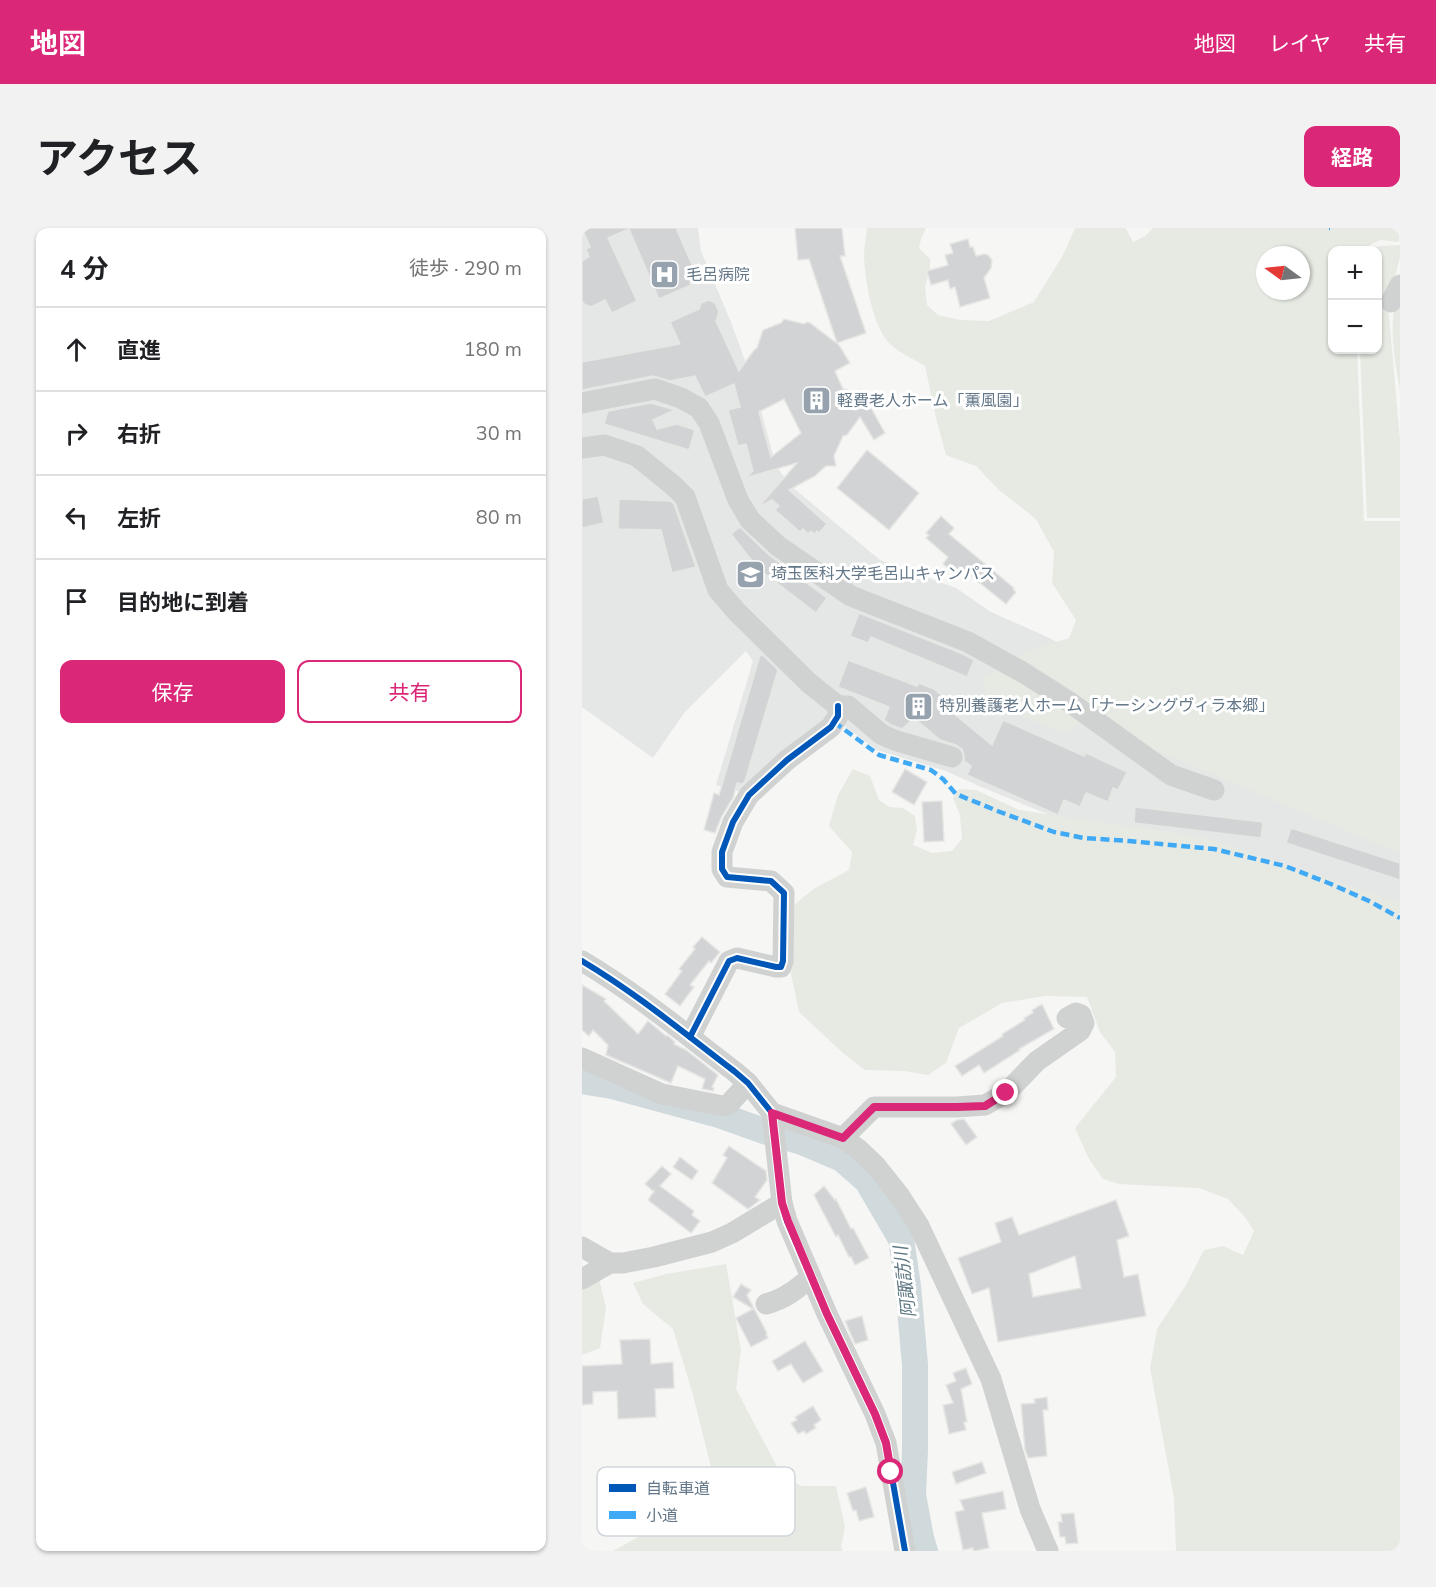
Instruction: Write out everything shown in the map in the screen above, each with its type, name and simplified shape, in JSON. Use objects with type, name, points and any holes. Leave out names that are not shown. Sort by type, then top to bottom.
[{"type":"street","points":[[582,403],[655,389],[681,398],[699,408],[709,423],[738,500],[750,520],[777,546],[851,596],[968,642],[1024,673],[1068,701],[1171,775],[1214,790]]},
{"type":"street","points":[[582,448],[603,445],[637,456],[685,497],[718,590],[737,612],[809,683],[838,706],[848,706],[881,734],[952,757]]},
{"type":"street","points":[[690,1037],[729,961],[737,958],[776,968],[781,967],[784,893],[771,880],[727,877],[722,869],[722,852],[733,822],[748,795],[787,760],[831,727],[838,716],[838,706]]},
{"type":"street","points":[[582,961],[644,1001],[748,1083],[773,1120],[782,1203],[811,1277],[875,1414],[886,1443],[905,1551]]},
{"type":"street","points":[[843,1138],[874,1107],[985,1106],[1006,1093],[1037,1061],[1080,1031],[1084,1023],[1081,1015],[1077,1013],[1067,1018]]},
{"type":"street","points":[[582,1058],[662,1094],[723,1106],[729,1104],[748,1083]]},
{"type":"street","points":[[773,1120],[843,1138],[876,1166],[919,1226],[991,1378],[1030,1509],[1048,1551]]},
{"type":"street","points":[[582,1247],[610,1263],[654,1257],[712,1242],[732,1233],[782,1203]]},
{"type":"street","points":[[582,1279],[610,1263]]},
{"type":"street","points":[[766,1304],[778,1301],[811,1277]]},
{"type":"shaded area","name":"埼玉医科大学毛呂山キャンパス","points":[[582,228],[698,228],[701,251],[731,322],[755,388],[776,466],[791,486],[880,560],[956,588],[991,612],[1110,668],[1400,791],[1400,930],[1072,824],[946,771],[877,750],[835,719],[745,793],[716,785],[753,661],[746,651],[684,713],[653,758],[582,707]]},
{"type":"shaded area","points":[[867,228],[926,228],[919,248],[930,259],[925,287],[927,305],[938,315],[960,320],[989,321],[1034,302],[1063,255],[1075,228],[1126,228],[1133,242],[1145,236],[1153,228],[1400,228],[1399,242],[1380,240],[1368,246],[1328,246],[1328,354],[1357,354],[1364,521],[1400,521],[1400,854],[1085,720],[1064,733],[986,701],[983,678],[1025,652],[1069,638],[1076,620],[1052,583],[1054,552],[1036,519],[999,490],[976,466],[946,455],[925,366],[890,344],[878,326],[868,290],[864,253]]},
{"type":"shaded area","points":[[1400,245],[1400,257],[1388,304],[1400,440],[1400,518],[1367,518],[1360,354],[1382,354],[1382,246],[1380,246]]},
{"type":"shaded area","points":[[1400,287],[1400,390],[1394,352],[1393,325]]},
{"type":"shaded area","points":[[853,769],[870,776],[879,800],[889,807],[903,808],[915,816],[917,830],[913,845],[932,853],[952,851],[962,839],[960,815],[953,798],[959,789],[976,790],[1019,810],[1204,837],[1400,903],[1400,1551],[1176,1551],[1174,1498],[1150,1368],[1157,1329],[1186,1285],[1204,1250],[1223,1246],[1243,1255],[1254,1231],[1245,1217],[1228,1199],[1199,1188],[1119,1184],[1103,1179],[1089,1159],[1075,1128],[1116,1077],[1115,1052],[1100,1032],[1087,997],[1045,996],[1002,1003],[959,1028],[946,1063],[928,1075],[904,1071],[865,1070],[799,1012],[787,955],[788,921],[795,904],[815,888],[849,870],[852,852],[829,826],[838,795]]},
{"type":"shaded area","points":[[726,1264],[741,1350],[736,1389],[777,1467],[711,1467],[673,1329],[643,1304],[633,1283],[666,1274]]},
{"type":"shaded area","points":[[582,1274],[599,1278],[606,1308],[600,1348],[582,1355]]},
{"type":"shaded area","points":[[795,1483],[802,1486],[836,1486],[845,1527],[841,1547],[843,1551],[613,1551],[640,1536],[795,1536]]},
{"type":"building","points":[[582,228],[676,228],[697,276],[693,277],[695,280],[690,282],[691,285],[659,299],[629,229],[608,238],[637,301],[612,313],[605,300],[591,307],[584,304],[582,300],[582,261],[589,257],[586,249],[590,247]]},
{"type":"building","points":[[795,228],[842,228],[845,256],[840,256],[866,333],[837,343],[809,259],[798,260]]},
{"type":"building","points":[[968,239],[976,256],[988,255],[992,260],[991,268],[984,278],[990,298],[960,307],[955,287],[950,289],[948,280],[931,285],[927,271],[948,265],[945,255],[953,253],[950,244]]},
{"type":"building","points":[[709,300],[715,303],[719,312],[716,321],[739,371],[757,348],[763,330],[781,323],[784,319],[804,324],[810,323],[839,345],[850,363],[835,371],[843,389],[851,395],[861,390],[885,433],[874,440],[860,417],[847,435],[843,436],[834,456],[836,466],[826,466],[815,476],[789,490],[827,524],[819,533],[817,531],[814,534],[811,531],[808,534],[803,529],[800,532],[775,510],[779,506],[772,500],[761,504],[797,463],[745,478],[753,471],[746,444],[738,446],[728,410],[740,407],[734,384],[705,397],[695,376],[670,381],[653,376],[582,390],[582,362],[680,344],[670,322],[699,309],[701,303]],"holes":[[[784,399],[801,433],[771,457],[759,412]]]},
{"type":"building","points":[[651,403],[675,410],[653,420],[657,429],[677,424],[695,430],[689,450],[604,424],[608,411]]},
{"type":"building","points":[[867,450],[919,493],[889,530],[837,488]]},
{"type":"building","points":[[598,496],[604,523],[582,528],[582,499]]},
{"type":"building","points":[[619,499],[670,501],[674,504],[696,567],[672,573],[661,530],[618,529]]},
{"type":"building","points":[[941,516],[954,528],[949,534],[1014,588],[1016,592],[1006,604],[960,567],[954,574],[943,564],[948,557],[926,538],[929,535],[926,533]]},
{"type":"building","points":[[740,527],[769,555],[827,598],[816,613],[765,574],[763,575],[731,534]]},
{"type":"building","points":[[859,613],[974,660],[967,677],[871,637],[868,643],[850,636]]},
{"type":"building","points":[[760,655],[778,670],[745,781],[742,784],[737,783],[733,798],[715,833],[704,830],[714,793],[719,795]]},
{"type":"building","points":[[848,660],[917,686],[919,683],[934,689],[952,704],[948,709],[992,745],[1003,720],[1084,756],[1086,753],[1127,772],[1118,790],[1113,788],[1108,802],[1086,793],[1080,807],[1064,800],[1058,815],[967,775],[971,766],[964,761],[962,749],[940,740],[914,718],[902,729],[891,725],[884,720],[889,707],[838,687]]},
{"type":"building","points":[[905,769],[927,782],[914,805],[892,792]]},
{"type":"building","points":[[942,801],[944,841],[924,842],[922,802]]},
{"type":"building","points":[[1135,807],[1263,822],[1261,838],[1134,823]]},
{"type":"building","points":[[1291,828],[1400,863],[1400,880],[1286,843]]},
{"type":"building","points":[[702,937],[720,952],[711,963],[709,961],[690,985],[694,987],[680,1006],[665,994],[682,971],[679,969],[695,949],[693,947]]},
{"type":"building","points":[[582,985],[606,999],[604,1001],[638,1034],[648,1021],[675,1042],[674,1044],[686,1050],[718,1075],[712,1087],[713,1091],[702,1089],[705,1079],[678,1066],[671,1083],[606,1055],[608,1045],[593,1030],[589,1036],[582,1030]]},
{"type":"building","points":[[1042,1004],[1054,1029],[984,1073],[979,1065],[962,1076],[955,1066],[1003,1036],[1002,1034],[1025,1020],[1024,1018],[1033,1013],[1032,1010]]},
{"type":"building","points":[[964,1119],[977,1137],[966,1145],[951,1124]]},
{"type":"building","points":[[729,1146],[766,1171],[767,1180],[755,1197],[760,1200],[748,1209],[712,1183],[727,1158],[723,1155]]},
{"type":"building","points":[[680,1157],[698,1171],[692,1180],[673,1167]]},
{"type":"building","points":[[662,1166],[671,1174],[660,1186],[694,1211],[692,1215],[700,1221],[691,1233],[648,1200],[654,1192],[645,1184]]},
{"type":"building","points":[[824,1186],[836,1199],[869,1258],[855,1265],[838,1235],[836,1237],[814,1195]]},
{"type":"building","points":[[1116,1200],[1129,1236],[1117,1240],[1124,1277],[1138,1274],[1146,1316],[998,1342],[989,1288],[972,1294],[958,1258],[1001,1242],[995,1223],[1012,1217],[1019,1235]],"holes":[[[1075,1256],[1081,1288],[1033,1297],[1029,1274]]]},
{"type":"building","points":[[741,1284],[751,1290],[747,1295],[768,1338],[751,1347],[736,1318],[753,1309],[733,1297]]},
{"type":"building","points":[[862,1316],[868,1340],[855,1344],[845,1321]]},
{"type":"building","points":[[650,1339],[651,1364],[673,1362],[674,1388],[655,1389],[656,1417],[618,1419],[617,1391],[593,1392],[593,1404],[582,1405],[582,1366],[622,1364],[620,1340]]},
{"type":"building","points":[[805,1341],[823,1371],[803,1383],[791,1364],[778,1371],[772,1361]]},
{"type":"building","points":[[966,1368],[972,1384],[961,1389],[967,1422],[964,1422],[966,1430],[949,1434],[943,1405],[953,1403],[946,1385],[956,1381],[953,1373]]},
{"type":"building","points":[[1047,1397],[1048,1410],[1043,1410],[1047,1456],[1028,1458],[1025,1450],[1021,1404],[1035,1403],[1034,1399]]},
{"type":"building","points":[[813,1406],[821,1420],[814,1425],[816,1428],[806,1434],[804,1431],[798,1434],[791,1423],[797,1420],[795,1417]]},
{"type":"building","points":[[982,1462],[986,1473],[956,1484],[952,1472]]},
{"type":"building","points":[[866,1487],[874,1517],[859,1521],[847,1493]]},
{"type":"building","points":[[1003,1491],[1006,1509],[982,1513],[989,1548],[976,1551],[973,1551],[973,1548],[963,1550],[955,1512],[964,1510],[960,1500]]},
{"type":"building","points":[[1074,1513],[1078,1543],[1066,1544],[1065,1537],[1060,1537],[1058,1522],[1062,1522],[1061,1514]]},
{"type":"waterway","name":"阿諏訪川","points":[[582,1081],[612,1086],[719,1115],[802,1142],[842,1159],[867,1181],[901,1239],[915,1365],[913,1495],[925,1551]]},
{"type":"marked path","points":[[834,722],[879,755],[931,770],[943,779],[956,794],[1054,832],[1084,838],[1214,849],[1285,866],[1369,901],[1400,918]]},
{"type":"cycle path","points":[[690,1037],[729,961],[737,958],[781,967],[784,893],[771,881],[727,877],[722,869],[722,852],[733,822],[749,795],[787,760],[831,727],[838,716],[838,706]]},
{"type":"cycle path","points":[[582,961],[641,1000],[734,1071],[748,1083],[772,1113],[782,1203],[787,1221],[886,1443],[905,1551]]},
{"type":"place","name":"毛呂病院","points":[[665,275]]},
{"type":"place","name":"軽費老人ホーム「薫風園」","points":[[816,401]]},
{"type":"place","name":"埼玉医科大学毛呂山キャンパス","points":[[750,574]]},
{"type":"place","name":"特別養護老人ホーム「ナーシングヴィラ本郷」","points":[[918,706]]},
{"type":"route","points":[[891,1472],[886,1443],[875,1414],[827,1314],[782,1203],[772,1113],[843,1138],[874,1107],[985,1106],[1006,1093]]}]
